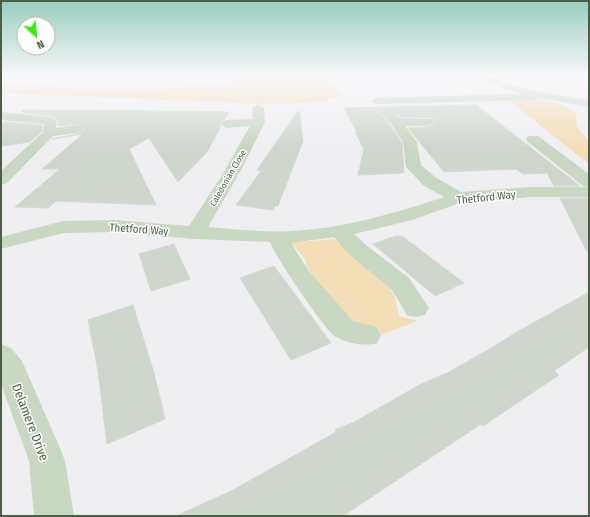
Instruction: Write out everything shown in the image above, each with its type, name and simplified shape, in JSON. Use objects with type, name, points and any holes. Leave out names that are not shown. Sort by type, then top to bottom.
[{"type":"street","points":[[385,112],[503,100]]},
{"type":"street","points":[[561,100],[589,109]]},
{"type":"street","points":[[385,112],[428,122]]},
{"type":"street","points":[[385,112],[410,142],[414,167],[429,181],[458,198]]},
{"type":"street","name":"Caledonian Close","points":[[195,233],[232,172],[258,115],[226,124]]},
{"type":"street","points":[[1,116],[51,120],[49,133]]},
{"type":"street","points":[[1,125],[18,117]]},
{"type":"street","points":[[1,180],[49,133],[77,129]]},
{"type":"street","points":[[530,146],[550,152],[589,182]]},
{"type":"street","name":"Thetford Way","points":[[1,243],[64,227],[114,226],[195,233],[294,237],[339,230],[404,216],[458,198],[531,192],[589,192]]},
{"type":"street","points":[[339,230],[358,250],[401,284],[416,308]]},
{"type":"street","points":[[279,237],[282,248],[290,256],[299,274],[344,329],[367,335]]},
{"type":"street","name":"Delamere Drive","points":[[1,356],[11,370],[47,460],[54,516]]},
{"type":"shaded area","points":[[169,100],[329,100],[329,102],[260,104]]},
{"type":"shaded area","points":[[513,100],[553,102],[575,112],[578,129],[589,141],[589,164],[512,103]]},
{"type":"shaded area","points":[[334,239],[346,245],[352,256],[385,281],[395,298],[399,316],[417,321],[381,335],[378,328],[358,325],[346,314],[313,277],[307,267],[305,259],[294,246],[287,243]]},
{"type":"building","points":[[476,105],[580,186],[554,186],[547,173],[523,174],[516,169],[444,172],[408,128],[429,127],[435,122],[433,118],[400,117],[385,108],[378,112],[390,125],[402,143],[404,173],[358,175],[364,149],[344,108]]},
{"type":"building","points":[[24,110],[229,112],[225,119],[219,124],[221,126],[207,152],[178,182],[149,138],[129,149],[156,205],[56,201],[48,208],[15,207],[60,169],[42,169],[83,134],[52,139],[77,134],[84,129],[77,124],[58,126],[58,120],[52,116],[21,112]]},
{"type":"building","points":[[299,110],[303,141],[278,206],[275,206],[273,210],[236,205],[261,171],[257,170]]},
{"type":"building","points":[[5,122],[42,125],[42,131],[30,142],[1,146],[1,124]]},
{"type":"building","points":[[560,198],[589,198],[589,256]]},
{"type":"building","points":[[396,236],[402,236],[464,283],[435,296],[373,244]]},
{"type":"building","points":[[174,244],[190,279],[151,291],[139,254]]},
{"type":"building","points":[[274,266],[331,343],[291,360],[240,278]]},
{"type":"building","points":[[589,292],[589,347],[554,371],[559,375],[483,426],[481,424],[343,516],[176,516],[233,490],[336,432],[335,430],[356,421],[421,384],[449,372]]},
{"type":"building","points":[[133,305],[154,373],[165,419],[107,444],[98,371],[88,320]]}]
